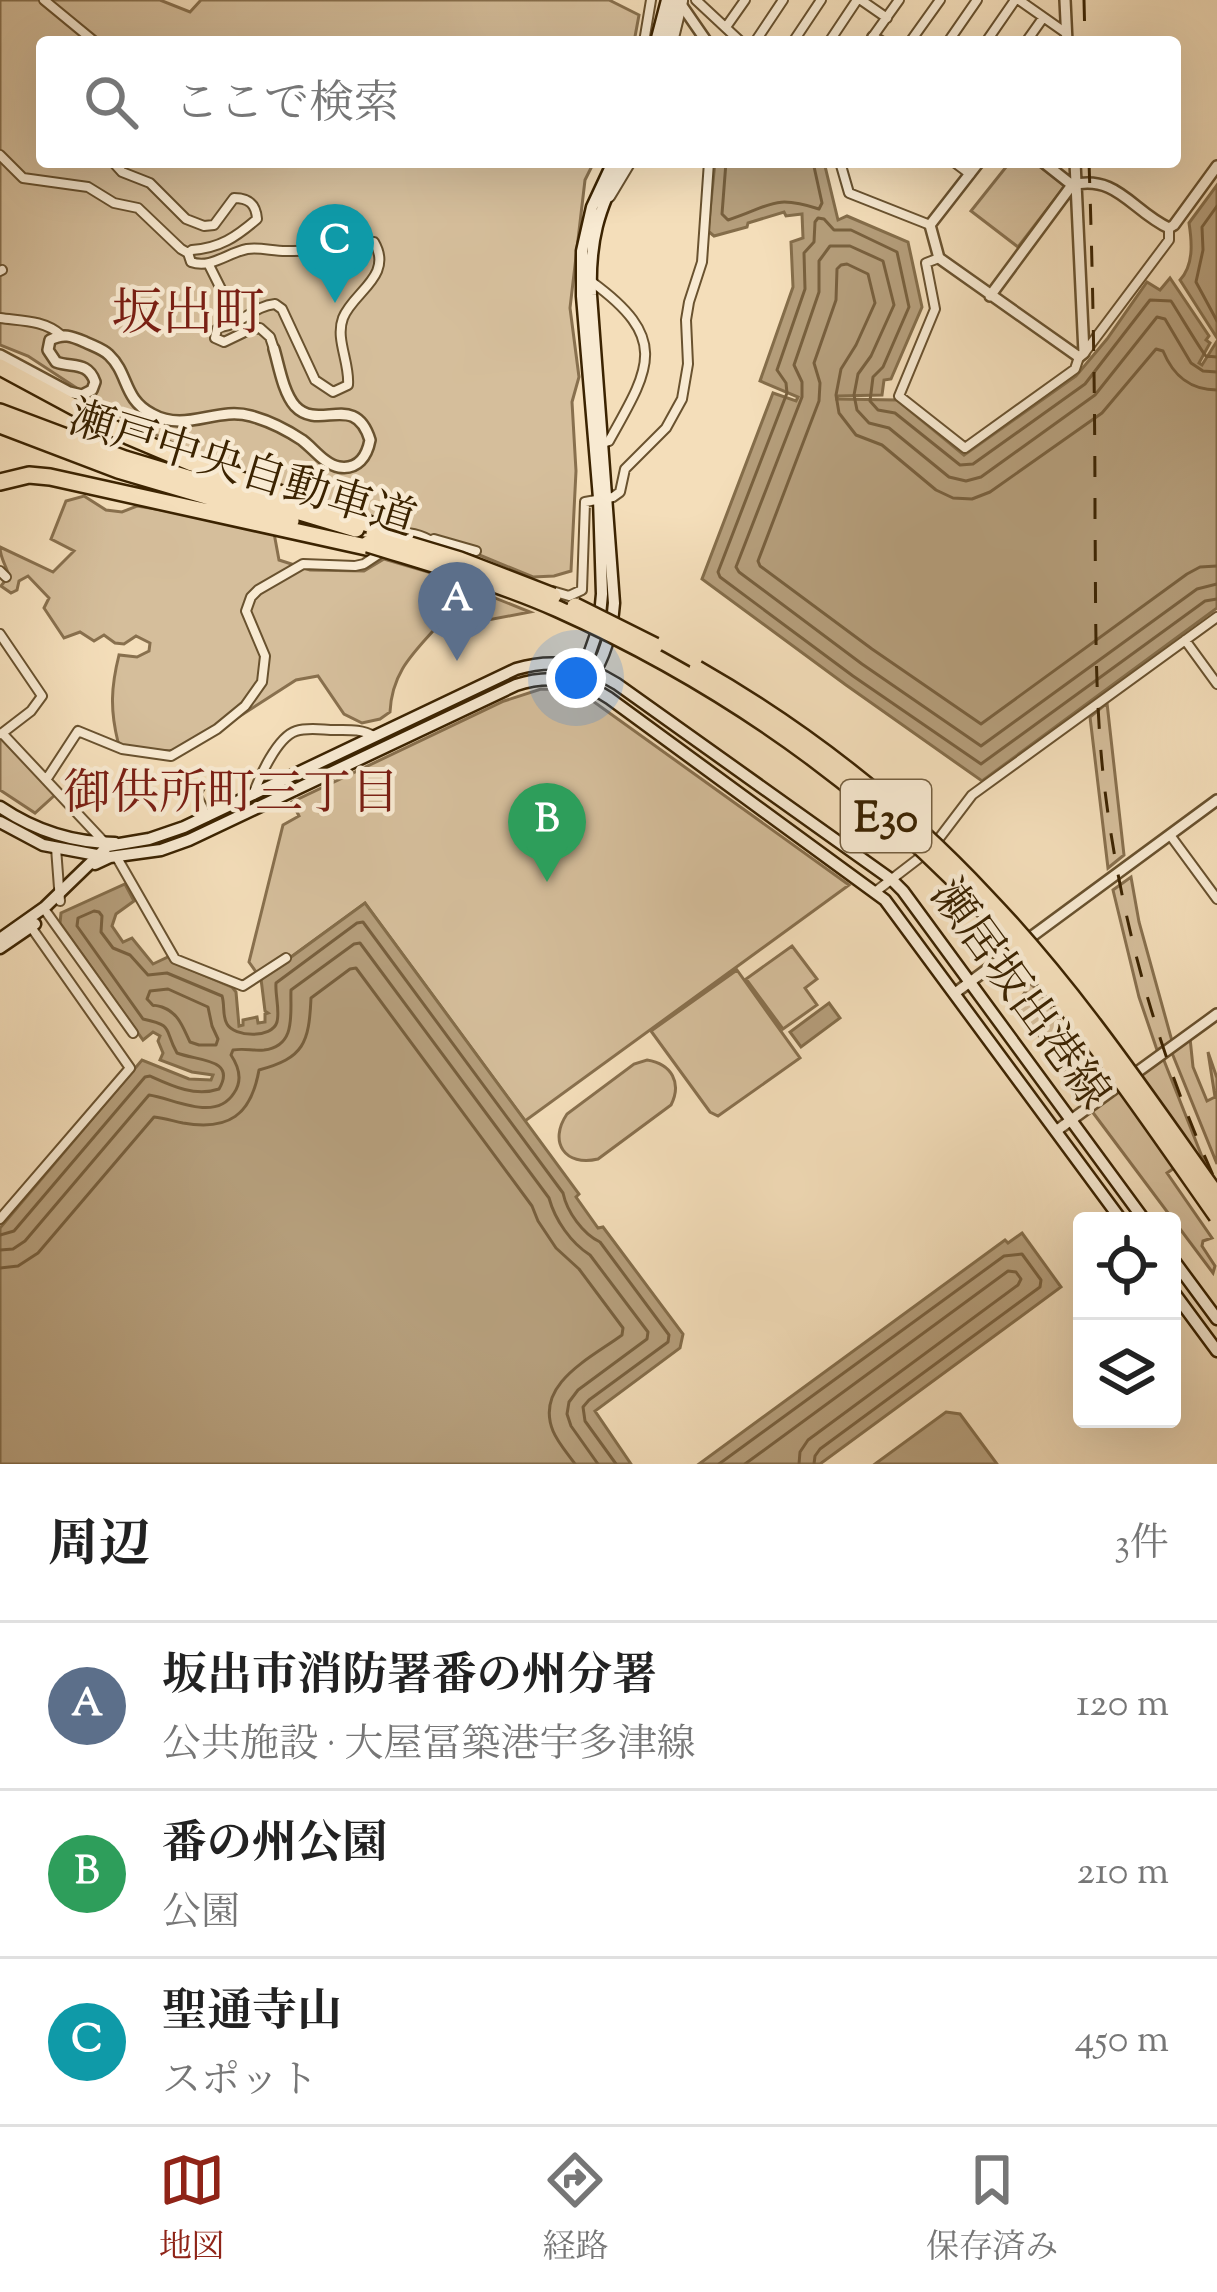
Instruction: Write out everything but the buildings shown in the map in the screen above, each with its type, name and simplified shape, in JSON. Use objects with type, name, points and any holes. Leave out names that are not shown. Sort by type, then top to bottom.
[{"type":"highway","points":[[0,367],[128,436],[372,538]]},
{"type":"highway","name":"瀬戸中央自動車道","points":[[0,412],[125,459],[372,538],[557,609],[727,698],[838,776],[935,860],[1026,958],[1114,1069],[1217,1216]]},
{"type":"highway","name":"瀬戸中央自動車道","points":[[0,425],[118,470],[372,538]]},
{"type":"highway","points":[[0,482],[29,475],[50,477],[372,538]]},
{"type":"highway","name":"E30","points":[[372,538],[438,547],[617,626],[734,690],[844,766],[988,898],[1036,952],[1217,1196]]},
{"type":"main road","points":[[666,36],[674,4]]},
{"type":"main road","points":[[3,939],[31,927],[89,863],[112,847],[159,836],[256,801],[525,682],[555,679],[585,684],[611,629],[614,602],[582,251],[587,222],[609,168]]},
{"type":"main road","points":[[586,281],[601,208],[624,168]]},
{"type":"main road","points":[[590,669],[602,594],[603,498],[603,443],[592,363]]},
{"type":"main road","points":[[0,822],[32,840],[64,846],[146,853],[176,845],[375,737],[534,662],[579,654],[595,637]]},
{"type":"main road","points":[[517,669],[545,663],[590,669]]},
{"type":"main road","name":"瀬居坂出港線","points":[[590,669],[892,880],[1138,1212]]},
{"type":"main road","name":"瀬居坂出港線","points":[[585,684],[893,909],[1115,1212]]},
{"type":"main road","points":[[433,709],[440,722]]},
{"type":"main road","points":[[0,806],[89,863]]},
{"type":"main road","points":[[64,846],[77,862],[89,863]]},
{"type":"main road","points":[[3,939],[59,898]]},
{"type":"main road","points":[[1181,1270],[1217,1319]]},
{"type":"main road","points":[[1181,1302],[1217,1351]]},
{"type":"street","points":[[44,0],[88,36]]},
{"type":"street","points":[[645,36],[651,0]]},
{"type":"street","points":[[696,0],[735,36]]},
{"type":"street","points":[[726,27],[745,0]]},
{"type":"street","points":[[759,36],[783,0]]},
{"type":"street","points":[[797,36],[821,0]]},
{"type":"street","points":[[833,36],[859,0],[887,18]]},
{"type":"street","points":[[876,36],[899,0]]},
{"type":"street","points":[[914,36],[940,0]]},
{"type":"street","points":[[952,36],[977,0]]},
{"type":"street","points":[[990,36],[1017,0],[1064,36]]},
{"type":"street","points":[[1065,0],[1066,36]]},
{"type":"street","points":[[674,4],[702,36]]},
{"type":"street","points":[[1030,36],[1043,18]]},
{"type":"street","points":[[0,155],[23,178],[88,187],[114,203],[138,208],[198,266],[249,248],[308,251],[374,242],[380,252],[372,280],[344,316],[341,329],[349,372],[348,386],[343,389],[333,392],[315,380],[282,309],[275,304],[260,307],[215,333],[218,342],[229,341],[260,328],[274,349],[291,399],[302,411],[315,416],[348,414],[362,422],[370,440],[363,459],[346,467],[333,465],[294,436],[246,414],[186,422],[155,416],[131,397],[107,353],[73,337],[50,340],[49,355],[91,372],[95,382],[88,392],[69,392],[0,355]]},
{"type":"street","points":[[1169,228],[1217,166]]},
{"type":"street","points":[[118,168],[150,183],[186,219],[204,226],[214,225],[234,199],[251,202],[256,219],[239,234],[188,254]]},
{"type":"street","points":[[427,537],[475,572],[494,577],[516,574],[557,593],[576,595],[582,590],[585,502],[620,493],[625,469],[666,428],[682,399],[688,364],[687,312],[702,262],[709,168]]},
{"type":"street","points":[[842,168],[849,193],[930,225]]},
{"type":"street","points":[[962,168],[970,174]]},
{"type":"street","points":[[930,225],[974,168]]},
{"type":"street","points":[[1051,168],[1074,184],[1104,183],[1169,228]]},
{"type":"street","points":[[1075,168],[1082,355]]},
{"type":"street","points":[[990,296],[1074,184]]},
{"type":"street","points":[[930,225],[939,258],[1082,355]]},
{"type":"street","points":[[939,258],[926,263],[935,309],[898,393],[965,448],[1075,369],[1169,240],[1169,228]]},
{"type":"street","points":[[209,265],[222,291],[221,327]]},
{"type":"street","points":[[586,281],[631,317],[645,345],[640,384],[609,441],[603,443]]},
{"type":"street","points":[[0,318],[33,321],[61,335]]},
{"type":"street","points":[[46,780],[78,731],[122,749],[171,756],[245,706],[262,682],[265,656],[246,611],[250,597],[303,564],[364,564],[401,532],[476,551]]},
{"type":"street","points":[[875,892],[932,849],[972,795],[1217,617]]},
{"type":"street","points":[[0,634],[42,696],[1,734],[112,847],[175,958],[243,986],[286,958]]},
{"type":"street","points":[[1185,640],[1217,684]]},
{"type":"street","points":[[256,801],[260,776],[290,733],[358,730],[375,737]]},
{"type":"street","points":[[170,782],[198,790],[207,817]]},
{"type":"street","points":[[955,993],[1217,800]]},
{"type":"street","points":[[1170,835],[1217,899]]},
{"type":"street","points":[[59,898],[64,846]]},
{"type":"street","points":[[47,913],[133,1033]]},
{"type":"street","points":[[0,1219],[130,1067],[31,927]]},
{"type":"street","points":[[1056,1131],[1217,1014]]},
{"type":"shaded area","points":[[0,0],[160,0],[190,12],[201,0],[609,0],[639,15],[635,36],[36,36],[36,168],[591,168],[585,180],[570,308],[579,377],[572,402],[576,471],[571,571],[533,577],[465,549],[253,479],[130,423],[28,356],[0,345]]},
{"type":"shaded area","points":[[1005,168],[1042,168],[1065,186],[1018,247],[971,211]]},
{"type":"shaded area","points":[[84,496],[106,510],[122,512],[137,506],[274,533],[279,560],[310,570],[364,571],[384,559],[530,612],[451,627],[441,622],[406,662],[395,684],[390,712],[380,719],[362,723],[344,714],[318,676],[296,680],[237,718],[171,751],[127,749],[118,742],[114,719],[116,667],[119,655],[137,657],[149,651],[150,643],[136,636],[124,644],[104,635],[94,641],[80,632],[64,638],[44,608],[49,598],[28,576],[11,593],[1,586],[9,576],[0,547],[53,572],[74,551],[51,539],[66,501]]},
{"type":"shaded area","points":[[541,689],[569,690],[590,699],[849,885],[525,1121],[365,903],[261,979],[249,962],[283,825],[299,816],[292,802],[504,701]]},
{"type":"shaded area","points":[[1107,703],[1124,855],[1108,868],[1090,717]]},
{"type":"shaded area","points":[[2,738],[56,794],[35,813],[0,790]]},
{"type":"shaded area","points":[[1131,877],[1172,1041],[1157,1050],[1113,890]]},
{"type":"shaded area","points":[[792,946],[817,979],[805,988],[817,1005],[783,1029],[746,979]]},
{"type":"shaded area","points":[[1011,967],[1060,1021],[1057,1031],[1061,1037],[1070,1042],[1076,1039],[1097,1070],[1087,1079],[1088,1098],[1016,1004],[1025,987],[1000,985],[997,973]]},
{"type":"shaded area","points":[[737,970],[800,1058],[718,1116],[710,1112],[651,1031]]},
{"type":"shaded area","points":[[1190,1038],[1193,1067],[1207,1101],[1215,1097],[1208,1052],[1217,1078],[1217,1164],[1172,1053]]},
{"type":"shaded area","points":[[1163,1058],[1214,1187],[1192,1156],[1167,1173],[1212,1238],[1202,1246],[1215,1266],[1213,1273],[1181,1230],[1181,1212],[1167,1212],[1091,1110]]},
{"type":"shaded area","points":[[647,1060],[672,1076],[671,1105],[598,1159],[569,1156],[559,1134],[567,1114],[634,1064]]},
{"type":"water","points":[[714,168],[825,168],[838,220],[847,216],[908,242],[922,307],[891,379],[884,380],[882,395],[837,399],[897,400],[964,455],[1076,376],[1147,282],[1160,290],[1170,278],[1209,336],[1199,363],[1217,341],[1217,608],[982,781],[702,579],[773,393],[796,401],[798,397],[760,381],[793,287],[791,242],[803,238],[802,214],[786,216],[784,212],[714,236],[708,231]]},
{"type":"water","points":[[1217,185],[1217,338],[1180,280],[1190,260],[1189,223]]},
{"type":"water","points":[[125,884],[134,901],[116,914],[112,926],[123,942],[132,938],[153,964],[170,956],[173,962],[232,987],[239,1026],[257,1017],[258,1023],[265,1022],[268,1013],[261,979],[365,903],[579,1194],[576,1197],[598,1228],[603,1227],[683,1334],[680,1348],[595,1411],[631,1464],[0,1464],[0,1228],[142,1060],[189,1079],[211,1080],[213,1075],[160,1060],[160,1036],[153,1032],[143,1040],[60,923],[61,913]]},
{"type":"water","points":[[829,1003],[840,1018],[801,1047],[790,1032]]},
{"type":"water","points":[[1022,1233],[1061,1287],[820,1464],[699,1464],[1005,1240],[1008,1243]]},
{"type":"water","points":[[946,1412],[960,1414],[997,1464],[875,1464]]},
{"type":"railway","points":[[1084,0],[1085,36]]},
{"type":"railway","points":[[1089,168],[1096,655],[1105,791],[1122,893],[1146,992],[1178,1089],[1217,1184]]},
{"type":"place","name":"聖通寺山","points":[[335,303]]},
{"type":"place","name":"坂出市消防署番の州分署","points":[[457,661]]},
{"type":"place","name":"番の州公園","points":[[547,882]]},
{"type":"district","name":"坂出町","points":[[188,311]]},
{"type":"district","name":"御供所町三丁目","points":[[231,791]]}]
